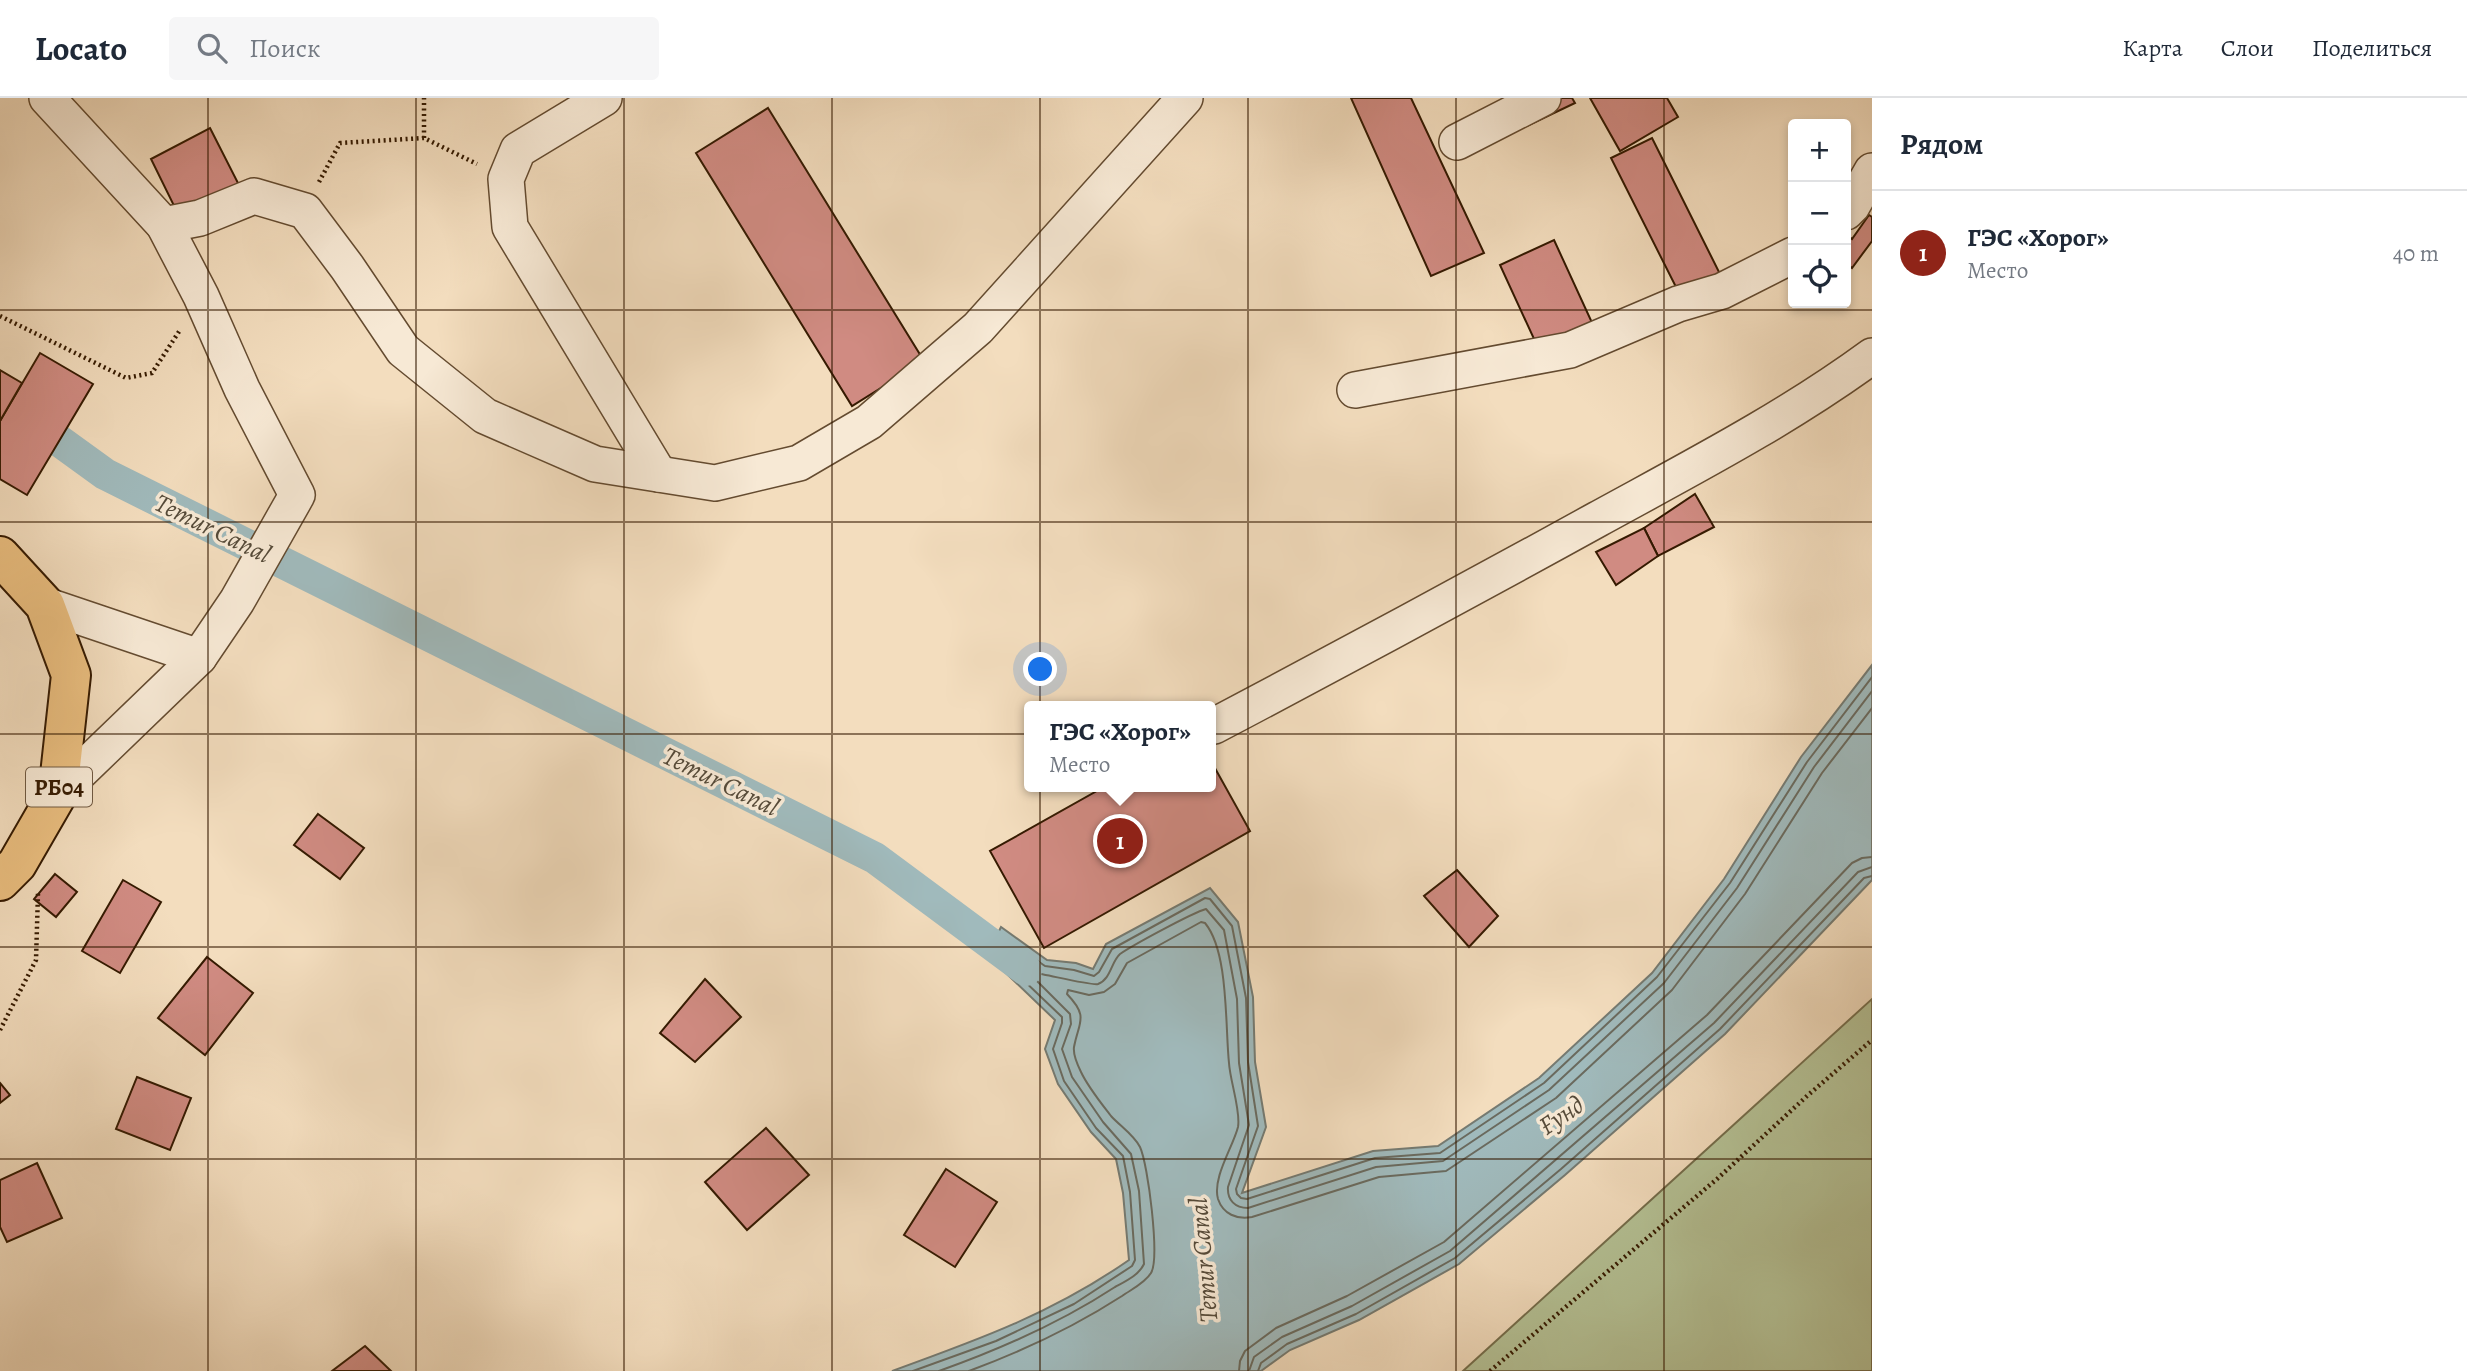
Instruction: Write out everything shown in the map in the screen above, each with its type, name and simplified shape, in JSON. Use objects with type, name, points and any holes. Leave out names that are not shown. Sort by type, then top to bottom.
[{"type":"main road","name":"РБ04","points":[[0,556],[45,605],[71,675],[58,793],[9,872]]},
{"type":"street","points":[[47,98],[164,225],[201,296],[242,389],[297,495],[237,601],[199,657],[58,793]]},
{"type":"street","points":[[164,225],[200,218],[254,196],[304,211],[347,267],[402,350],[485,416],[595,464],[715,483],[799,463],[869,422],[978,328],[1185,98]]},
{"type":"street","points":[[1457,142],[1543,98]]},
{"type":"street","points":[[598,100],[518,150],[506,179],[510,227],[659,474]]},
{"type":"street","points":[[1851,207],[1872,171]]},
{"type":"street","points":[[1355,390],[1570,350],[1678,304],[1722,291],[1788,258]]},
{"type":"street","points":[[1216,725],[1748,437],[1820,394],[1872,356]]},
{"type":"street","points":[[45,605],[199,657]]},
{"type":"path","points":[[424,98],[424,138]]},
{"type":"path","points":[[304,211],[340,143],[424,138],[506,179]]},
{"type":"path","points":[[0,316],[126,378],[152,373],[201,296]]},
{"type":"path","points":[[0,1030],[36,960],[39,869],[9,872]]},
{"type":"path","points":[[1490,1371],[1717,1179],[1872,1040]]},
{"type":"green space","points":[[1872,999],[1872,1371],[1463,1371]]},
{"type":"water","name":"Ғунд","points":[[1872,665],[1872,880],[1725,1034],[1459,1264],[1359,1320],[1290,1350],[1261,1371],[892,1371],[1014,1324],[1101,1279],[1129,1260],[1123,1193],[1116,1159],[1091,1132],[1058,1084],[1045,1049],[1055,1020],[987,955],[1001,927],[1047,960],[1076,963],[1093,969],[1106,944],[1210,888],[1238,922],[1253,997],[1255,1062],[1266,1127],[1242,1193],[1373,1151],[1438,1146],[1539,1078],[1652,973],[1724,879],[1801,757]]},
{"type":"building","points":[[1351,98],[1411,98],[1484,253],[1431,276]]},
{"type":"building","points":[[1514,98],[1572,98],[1575,103],[1527,126]]},
{"type":"building","points":[[1590,98],[1667,98],[1678,117],[1620,151]]},
{"type":"building","points":[[768,108],[924,361],[852,406],[696,153]]},
{"type":"building","points":[[210,128],[239,185],[179,216],[151,159]]},
{"type":"building","points":[[1652,138],[1721,276],[1681,297],[1611,158]]},
{"type":"building","points":[[1869,215],[1872,217],[1872,241],[1852,268],[1852,239]]},
{"type":"building","points":[[1554,240],[1594,327],[1540,352],[1500,265]]},
{"type":"building","points":[[40,353],[93,384],[27,495],[0,479],[0,421]]},
{"type":"building","points":[[0,370],[22,383],[0,421]]},
{"type":"building","points":[[1695,494],[1714,527],[1658,556],[1644,528]]},
{"type":"building","points":[[1644,528],[1658,556],[1616,585],[1596,552]]},
{"type":"building","points":[[1216,770],[1250,831],[1044,948],[990,851],[1095,792],[1216,792]]},
{"type":"building","points":[[318,814],[364,848],[340,879],[294,845]]},
{"type":"building","points":[[1457,870],[1498,916],[1469,947],[1424,896]]},
{"type":"building","points":[[55,874],[77,892],[56,917],[34,899]]},
{"type":"building","points":[[123,880],[161,902],[120,973],[82,951]]},
{"type":"building","points":[[207,957],[253,993],[205,1055],[158,1018]]},
{"type":"building","points":[[705,979],[741,1017],[695,1062],[660,1033]]},
{"type":"building","points":[[137,1077],[191,1098],[170,1150],[116,1129]]},
{"type":"building","points":[[0,1083],[10,1095],[0,1103]]},
{"type":"building","points":[[766,1128],[809,1175],[747,1230],[705,1182]]},
{"type":"building","points":[[37,1163],[62,1218],[7,1242],[0,1227],[0,1180]]},
{"type":"building","points":[[946,1169],[997,1202],[955,1267],[904,1235]]},
{"type":"building","points":[[365,1346],[391,1371],[332,1371]]},
{"type":"waterway","name":"Temur Canal","points":[[0,398],[105,474],[875,858],[1026,970]]},
{"type":"place","name":"ГЭС «Хорог»","points":[[1120,841]]}]
